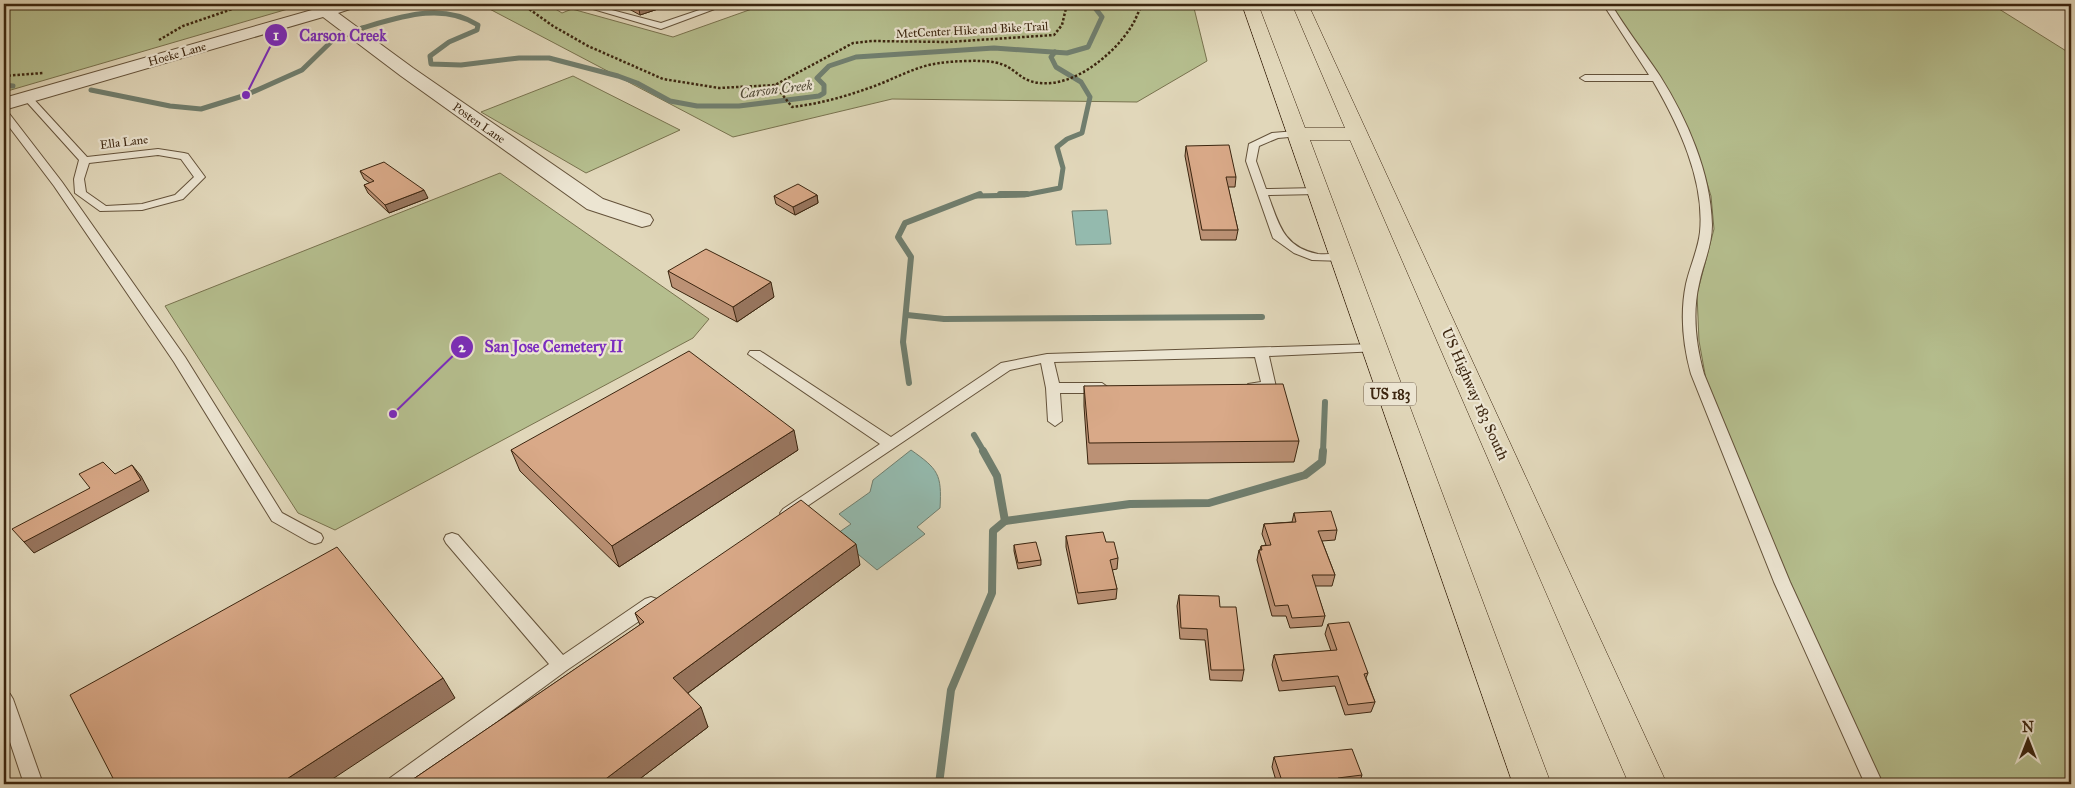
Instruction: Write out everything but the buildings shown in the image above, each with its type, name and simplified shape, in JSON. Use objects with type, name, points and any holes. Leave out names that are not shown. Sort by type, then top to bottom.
[{"type":"highway","name":"US 183","points":[[1250,4],[1532,784]]},
{"type":"highway","name":"US Highway 183 South","points":[[1300,4],[1648,784]]},
{"type":"highway","points":[[1296,134],[1358,134]]},
{"type":"street","name":"Hoeke Lane","points":[[4,104],[350,4]]},
{"type":"street","name":"Posten Lane","points":[[324,11],[407,72],[595,204],[642,220]]},
{"type":"lane","points":[[580,4],[661,26],[724,4]]},
{"type":"lane","points":[[1607,4],[1656,78],[1693,155],[1704,195],[1707,227],[1691,292],[1689,331],[1693,362],[1736,474],[1782,582],[1874,784]]},
{"type":"lane","points":[[1585,78],[1656,78]]},
{"type":"lane","name":"Ella Lane","points":[[27,98],[84,160]]},
{"type":"lane","points":[[4,114],[69,200],[180,360],[277,517],[315,538]]},
{"type":"lane","points":[[1296,134],[1276,135],[1254,144],[1251,161],[1277,236],[1298,250],[1316,257],[1341,258]]},
{"type":"lane","name":"Ella Lane","points":[[158,152],[184,156],[200,177],[179,197],[142,207],[104,208],[81,193],[79,179],[84,160],[158,152]]},
{"type":"lane","points":[[1262,192],[1317,191]]},
{"type":"lane","points":[[775,521],[1006,366],[1047,358],[1374,348]]},
{"type":"lane","points":[[1240,387],[1269,387],[1261,352]]},
{"type":"lane","points":[[755,354],[891,444]]},
{"type":"lane","points":[[1047,358],[1053,388],[1055,421]]},
{"type":"lane","points":[[1053,388],[1112,388]]},
{"type":"lane","points":[[452,539],[561,665]]},
{"type":"lane","points":[[397,784],[561,665],[660,598]]},
{"type":"lane","points":[[4,699],[34,784]]},
{"type":"path","points":[[154,43],[184,26],[247,4]]},
{"type":"path","name":"MetCenter Hike and Bike Trail","points":[[522,4],[553,26],[588,46],[663,79],[718,88],[775,85],[853,43],[862,41],[898,44],[1054,35],[1063,27],[1067,4]]},
{"type":"path","points":[[775,85],[792,107],[816,104],[870,88],[911,71],[940,63],[1003,63],[1021,78],[1035,82],[1060,83],[1071,80],[1081,74],[1130,28],[1143,4]]},
{"type":"path","points":[[4,76],[51,72]]},
{"type":"green space","points":[[4,4],[305,4],[4,92]]},
{"type":"green space","points":[[480,4],[547,4],[562,13],[572,9],[673,37],[766,4],[1193,4],[1207,61],[1137,102],[892,99],[733,137]]},
{"type":"green space","points":[[1611,4],[1991,4],[2071,54],[2071,784],[1880,784],[1788,582],[1707,385],[1699,341],[1697,294],[1714,229],[1711,196],[1698,155]]},
{"type":"green space","points":[[573,76],[680,130],[586,173],[481,112]]},
{"type":"green space","points":[[500,173],[709,319],[693,338],[335,530],[298,513],[165,306]]},
{"type":"water","points":[[1107,210],[1111,244],[1076,245],[1072,211]]},
{"type":"water","points":[[911,450],[927,462],[936,473],[940,487],[940,508],[917,527],[925,534],[877,570],[835,535],[851,524],[839,514],[870,492],[873,480]]},
{"type":"waterway","name":"Carson Creek","points":[[1055,52],[1067,53],[1088,47],[1102,17],[1092,4]]},
{"type":"waterway","name":"Carson Creek","points":[[362,28],[406,16],[435,13],[450,14],[478,25],[477,30],[449,42],[430,56],[431,64],[461,65],[519,58],[549,58],[618,76],[637,83],[670,101],[697,106],[739,106],[819,96],[824,93],[824,85],[817,78],[829,66],[856,57],[994,48],[1055,52]]},
{"type":"waterway","name":"Carson Creek","points":[[91,90],[170,106],[201,109],[246,95],[302,70],[336,37]]},
{"type":"waterway","points":[[976,196],[1024,195],[1060,188],[1063,168],[1057,147],[1067,139],[1082,133],[1090,97],[1081,82],[1056,67],[1051,57],[1055,52]]},
{"type":"waterway","name":"Carson Creek","points":[[4,85],[13,86]]},
{"type":"waterway","points":[[909,383],[903,342],[911,257],[898,237],[905,223],[980,194]]},
{"type":"waterway","points":[[1000,194],[1027,194]]},
{"type":"waterway","points":[[907,315],[944,319],[1262,317]]},
{"type":"waterway","points":[[1323,452],[1325,402]]},
{"type":"waterway","points":[[974,435],[984,452]]},
{"type":"waterway","points":[[983,451],[997,476],[1005,521]]},
{"type":"waterway","points":[[1005,521],[1130,504],[1209,503],[1305,475],[1322,462],[1323,451]]},
{"type":"waterway","points":[[939,784],[951,690],[992,593],[993,531],[1005,521]]},
{"type":"place","name":"Carson Creek","points":[[246,95]]},
{"type":"place","name":"San Jose Cemetery II","points":[[393,414]]}]
